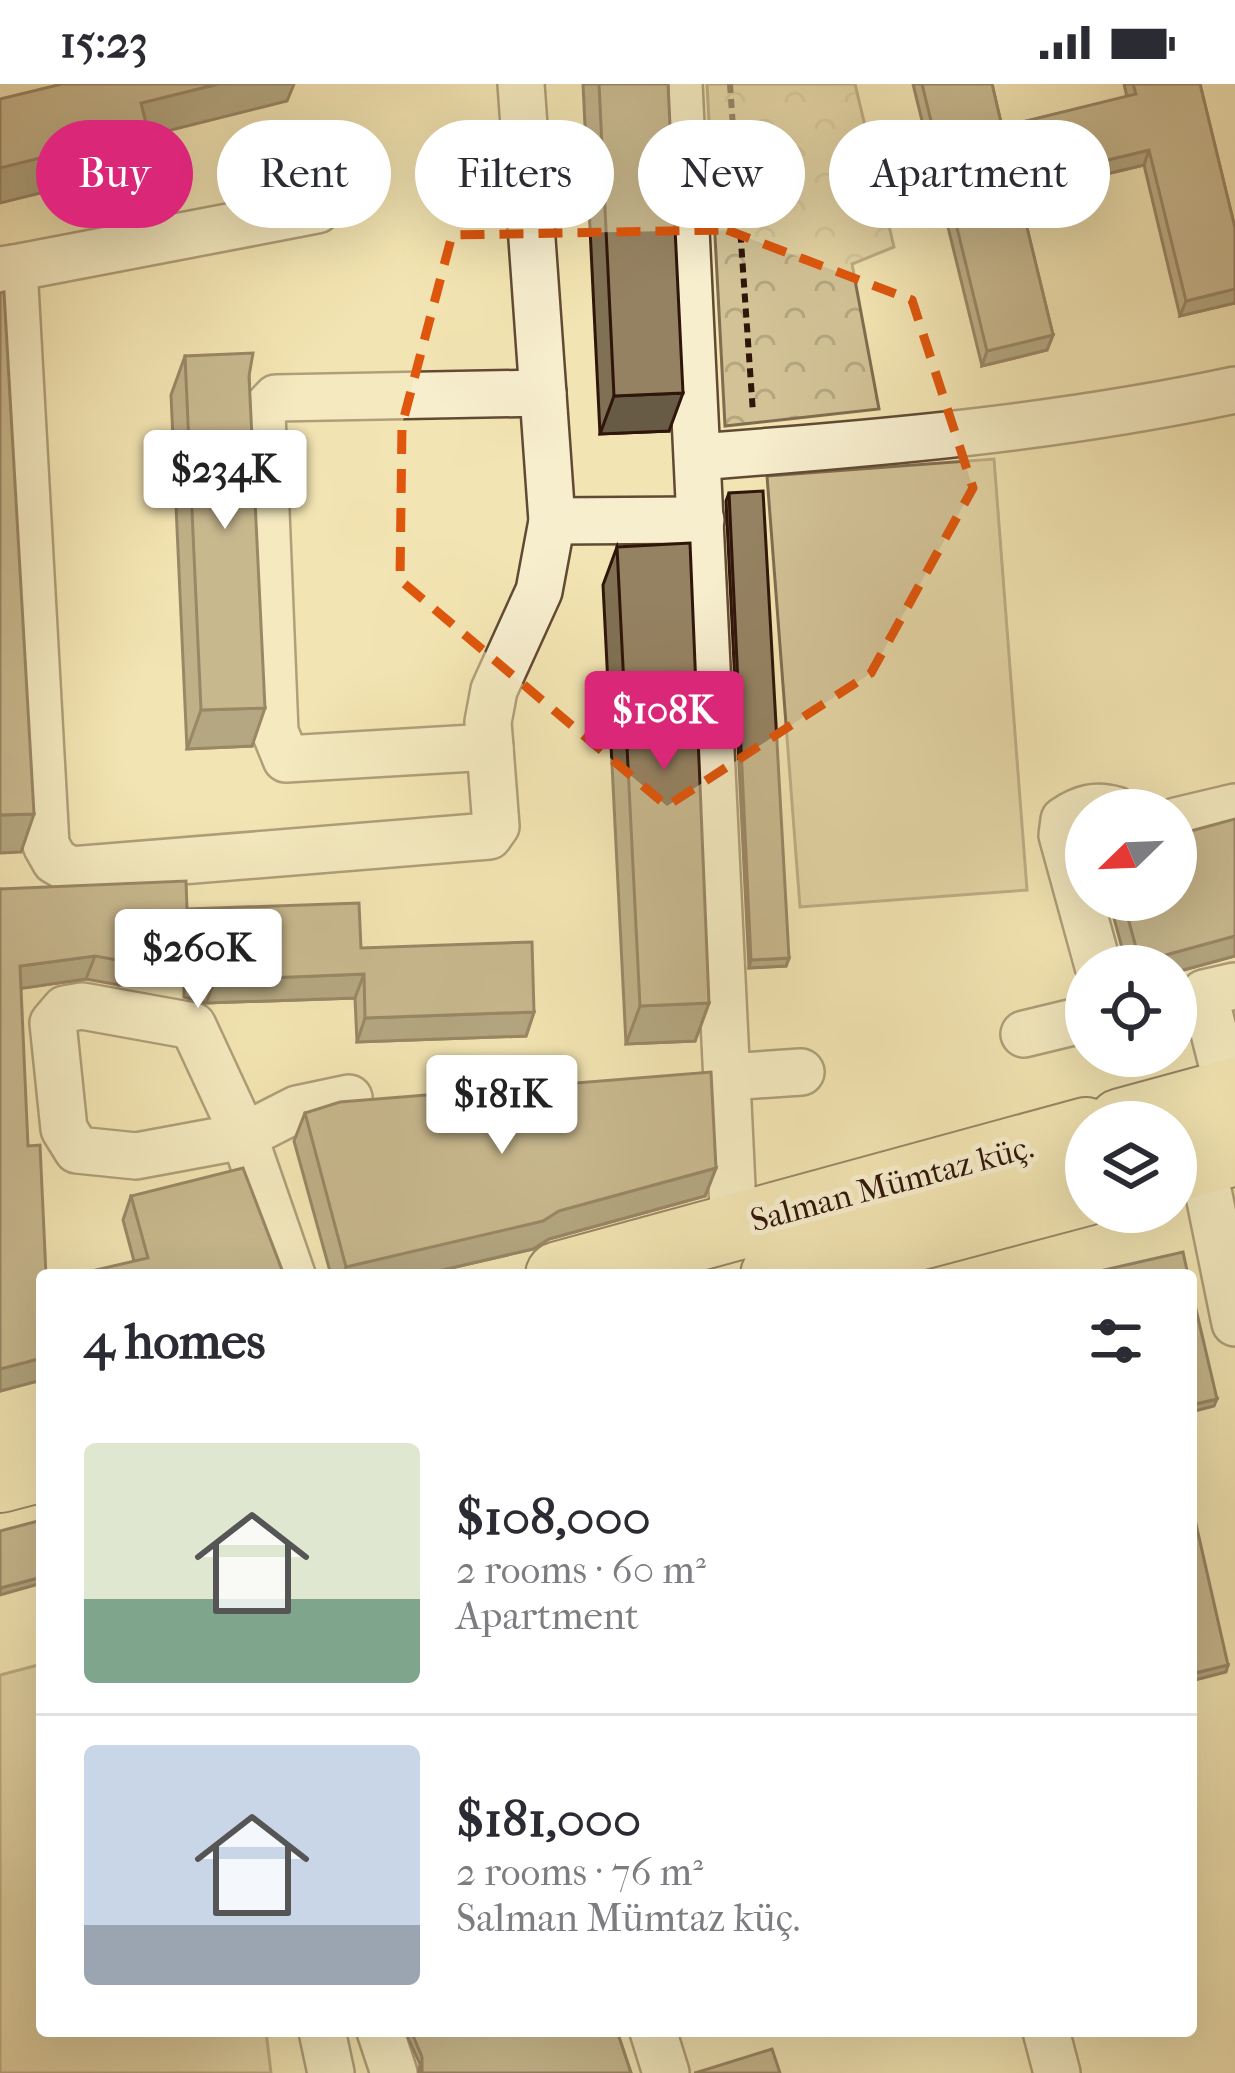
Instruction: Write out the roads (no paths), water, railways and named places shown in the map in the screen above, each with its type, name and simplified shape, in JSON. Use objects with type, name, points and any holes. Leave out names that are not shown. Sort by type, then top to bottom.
[{"type":"highway","name":"Salman Mümtaz küç.","points":[[608,1269],[754,1251],[1065,1140]]},
{"type":"highway","points":[[754,1251],[872,1262],[1065,1199]]},
{"type":"highway","points":[[0,1427],[36,1417]]},
{"type":"highway","points":[[0,1479],[36,1470]]},
{"type":"lane","points":[[222,228],[7,269],[46,845],[56,861],[71,870],[475,841],[489,836],[496,826],[490,747],[494,690],[538,591],[552,520],[521,84]]},
{"type":"lane","points":[[680,84],[727,1077],[754,1251]]},
{"type":"lane","points":[[698,457],[989,434],[1096,419],[1235,390]]},
{"type":"lane","points":[[490,747],[286,759],[274,732],[262,413],[276,398],[543,393]]},
{"type":"lane","points":[[552,520],[701,520]]},
{"type":"lane","points":[[1197,816],[1235,807]]},
{"type":"lane","points":[[1205,993],[1235,1323]]},
{"type":"lane","points":[[290,1269],[244,1136],[193,1026],[82,1006],[65,1009],[53,1023],[64,1129],[77,1150],[136,1156],[244,1136],[297,1109],[349,1098]]},
{"type":"lane","points":[[1024,1034],[1065,1024]]},
{"type":"lane","points":[[727,1077],[801,1072]]},
{"type":"lane","points":[[323,2037],[331,2073]]},
{"type":"lane","points":[[382,2037],[394,2073]]},
{"type":"lane","points":[[655,2037],[666,2073]]},
{"type":"lane","points":[[1048,2037],[1057,2073]]}]
